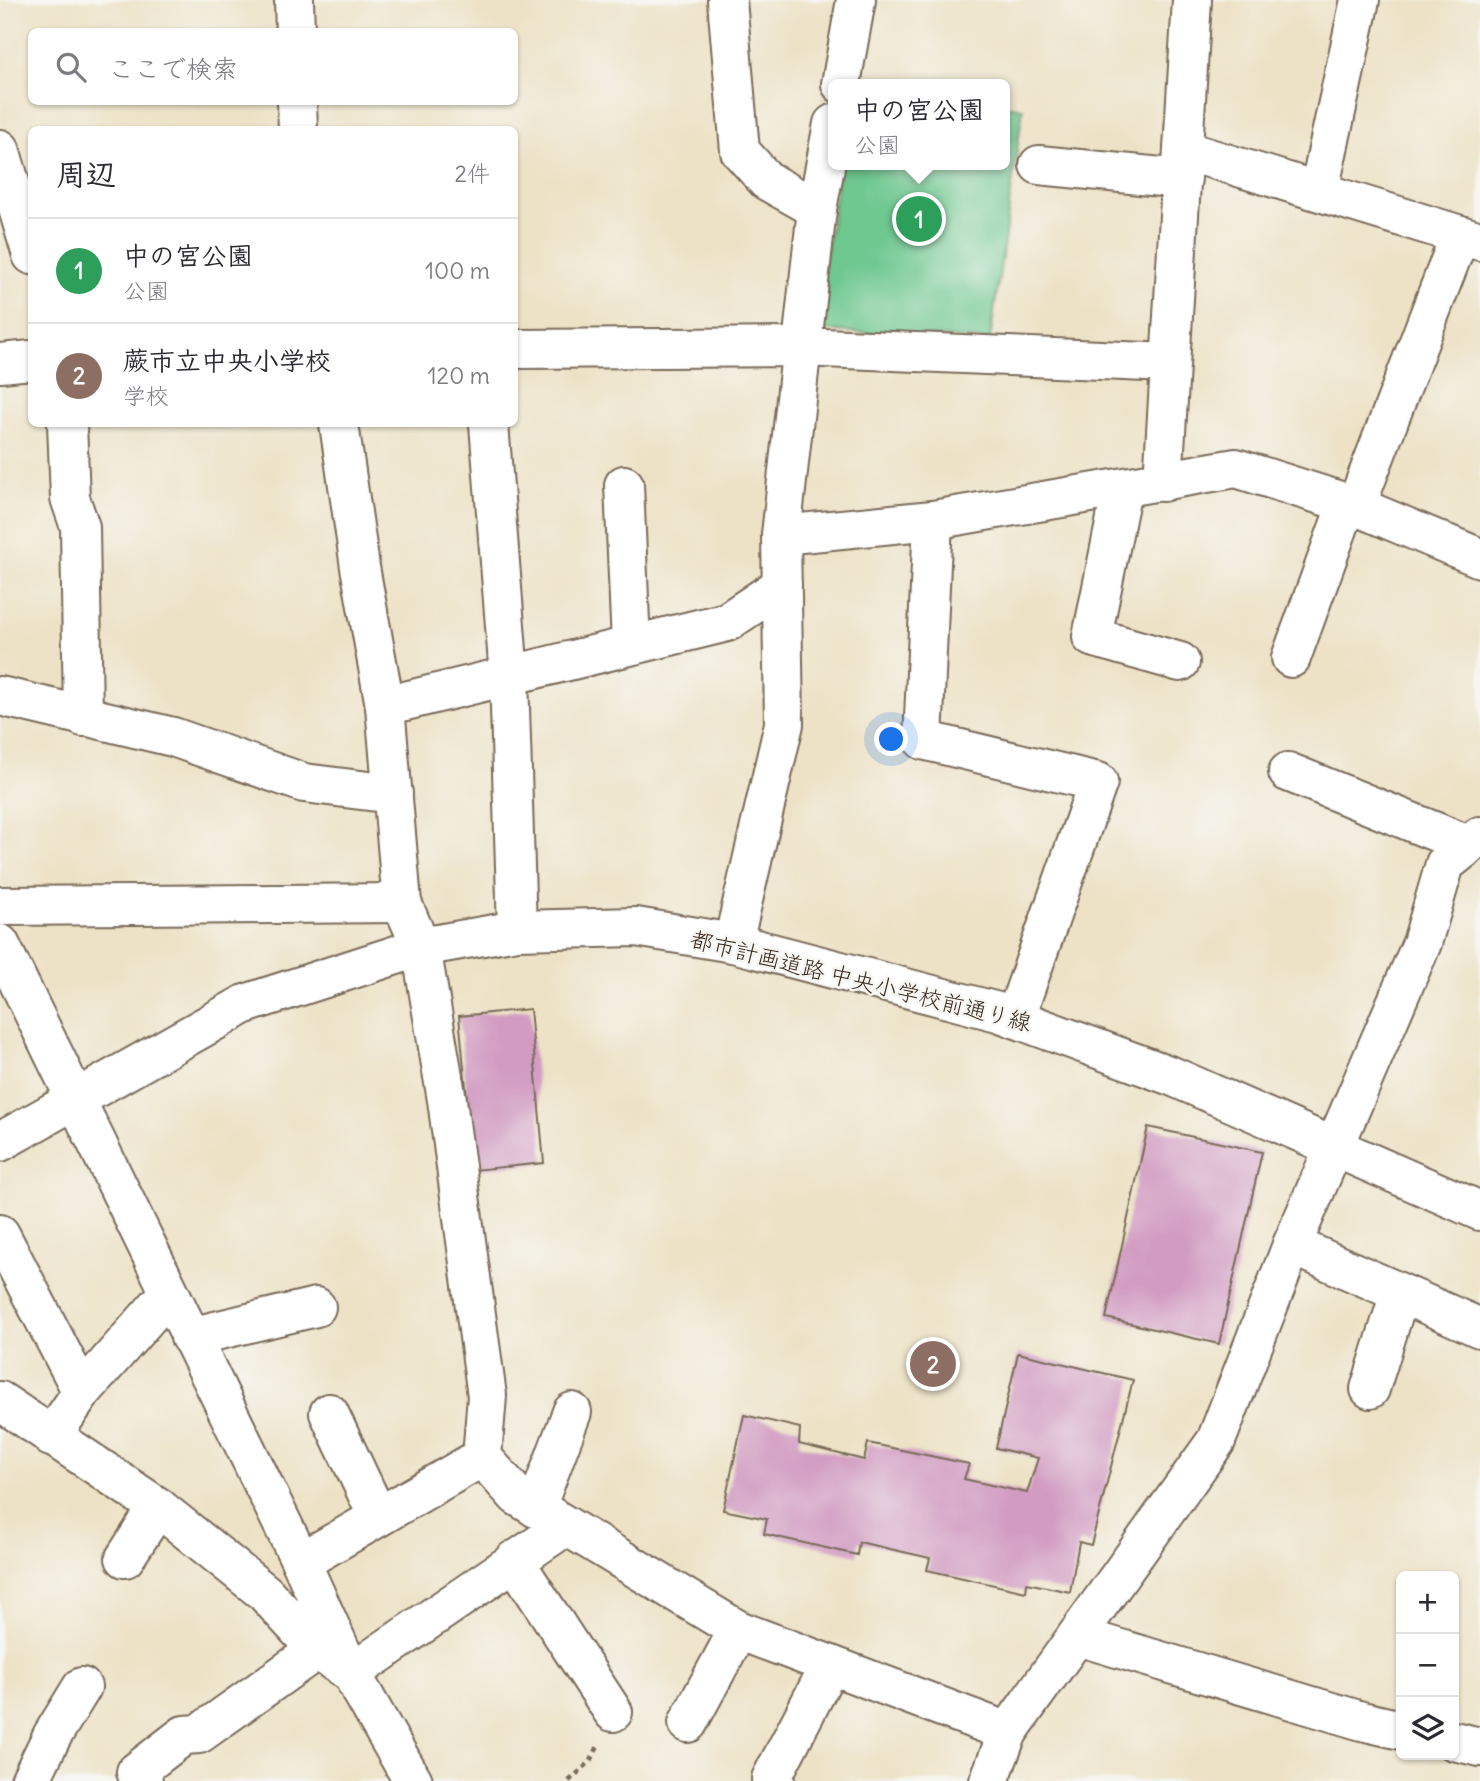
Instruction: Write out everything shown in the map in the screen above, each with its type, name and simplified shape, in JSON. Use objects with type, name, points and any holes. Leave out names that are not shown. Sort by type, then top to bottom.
[{"type":"street","points":[[294,0],[295,28]]},
{"type":"street","points":[[727,0],[740,151],[768,181],[817,209]]},
{"type":"street","points":[[842,79],[856,0]]},
{"type":"street","points":[[1163,482],[1192,0]]},
{"type":"street","points":[[1319,191],[1360,0]]},
{"type":"street","points":[[297,105],[298,126]]},
{"type":"street","points":[[0,149],[22,241]]},
{"type":"street","points":[[733,943],[785,724],[781,535],[800,347],[817,209],[828,151]]},
{"type":"street","points":[[1039,165],[1183,164],[1319,191],[1470,238],[1352,505],[1291,658]]},
{"type":"street","points":[[518,349],[800,347],[1170,363]]},
{"type":"street","points":[[0,363],[28,360]]},
{"type":"street","points":[[67,427],[70,498],[80,527],[83,717]]},
{"type":"street","points":[[339,427],[359,567],[385,706],[402,902],[421,947],[447,1100],[487,1396],[482,1457],[517,1496],[738,1630],[1008,1732]]},
{"type":"street","points":[[489,427],[509,676],[517,930]]},
{"type":"street","points":[[781,535],[933,520],[1236,468],[1352,505],[1480,558]]},
{"type":"street","points":[[624,485],[631,645]]},
{"type":"street","points":[[1122,489],[1092,637],[1180,662]]},
{"type":"street","points":[[933,520],[923,740],[1098,782],[1015,1018]]},
{"type":"street","points":[[385,706],[727,622],[782,585]]},
{"type":"street","points":[[0,696],[173,737],[304,783],[393,794]]},
{"type":"street","points":[[1288,772],[1474,841]]},
{"type":"street","points":[[989,1781],[1008,1732],[1216,1441],[1292,1245],[1422,943],[1445,864],[1474,841]]},
{"type":"street","points":[[0,906],[402,902]]},
{"type":"street","name":"都市計画道路 中央小学校前通り線","points":[[0,1142],[245,1004],[421,947],[517,930],[636,928],[733,943],[1015,1018],[1174,1077],[1480,1211]]},
{"type":"street","points":[[0,944],[78,1100],[190,1338],[302,1562],[351,1673],[413,1781]]},
{"type":"street","points":[[0,1234],[82,1392]]},
{"type":"street","points":[[1292,1245],[1480,1328]]},
{"type":"street","points":[[51,1437],[82,1392],[169,1293]]},
{"type":"street","points":[[1370,1389],[1400,1293]]},
{"type":"street","points":[[190,1338],[316,1307]]},
{"type":"street","points":[[0,1401],[158,1507],[265,1593],[317,1650],[351,1673]]},
{"type":"street","points":[[351,1673],[514,1560],[551,1517],[572,1412]]},
{"type":"street","points":[[329,1413],[378,1517]]},
{"type":"street","points":[[302,1562],[482,1457]]},
{"type":"street","points":[[125,1558],[158,1507]]},
{"type":"street","points":[[514,1560],[613,1712]]},
{"type":"street","points":[[688,1723],[738,1630]]},
{"type":"street","points":[[1077,1636],[1396,1729]]},
{"type":"street","points":[[143,1781],[136,1772],[184,1735],[199,1734],[317,1650]]},
{"type":"street","points":[[775,1781],[771,1779],[830,1665]]},
{"type":"street","points":[[30,1781],[52,1736],[82,1687]]},
{"type":"street","points":[[1459,1742],[1480,1747]]},
{"type":"path","points":[[569,1781],[591,1761],[613,1712]]},
{"type":"green space","points":[[1010,106],[1023,108],[990,340],[815,330],[839,170],[1010,170]]},
{"type":"building","points":[[530,1009],[544,1163],[474,1170],[459,1016]]},
{"type":"building","points":[[1148,1127],[1262,1152],[1219,1344],[1106,1318]]},
{"type":"building","points":[[1018,1353],[1133,1380],[1091,1545],[1079,1542],[1070,1592],[1027,1583],[1026,1592],[927,1570],[930,1558],[859,1542],[857,1555],[764,1534],[767,1519],[723,1510],[744,1415],[800,1428],[799,1444],[864,1460],[868,1443],[969,1464],[964,1479],[1027,1493],[1038,1458],[996,1448]]},
{"type":"place","name":"中の宮公園","points":[[919,219]]},
{"type":"place","name":"蕨市立中央小学校","points":[[933,1364]]}]
